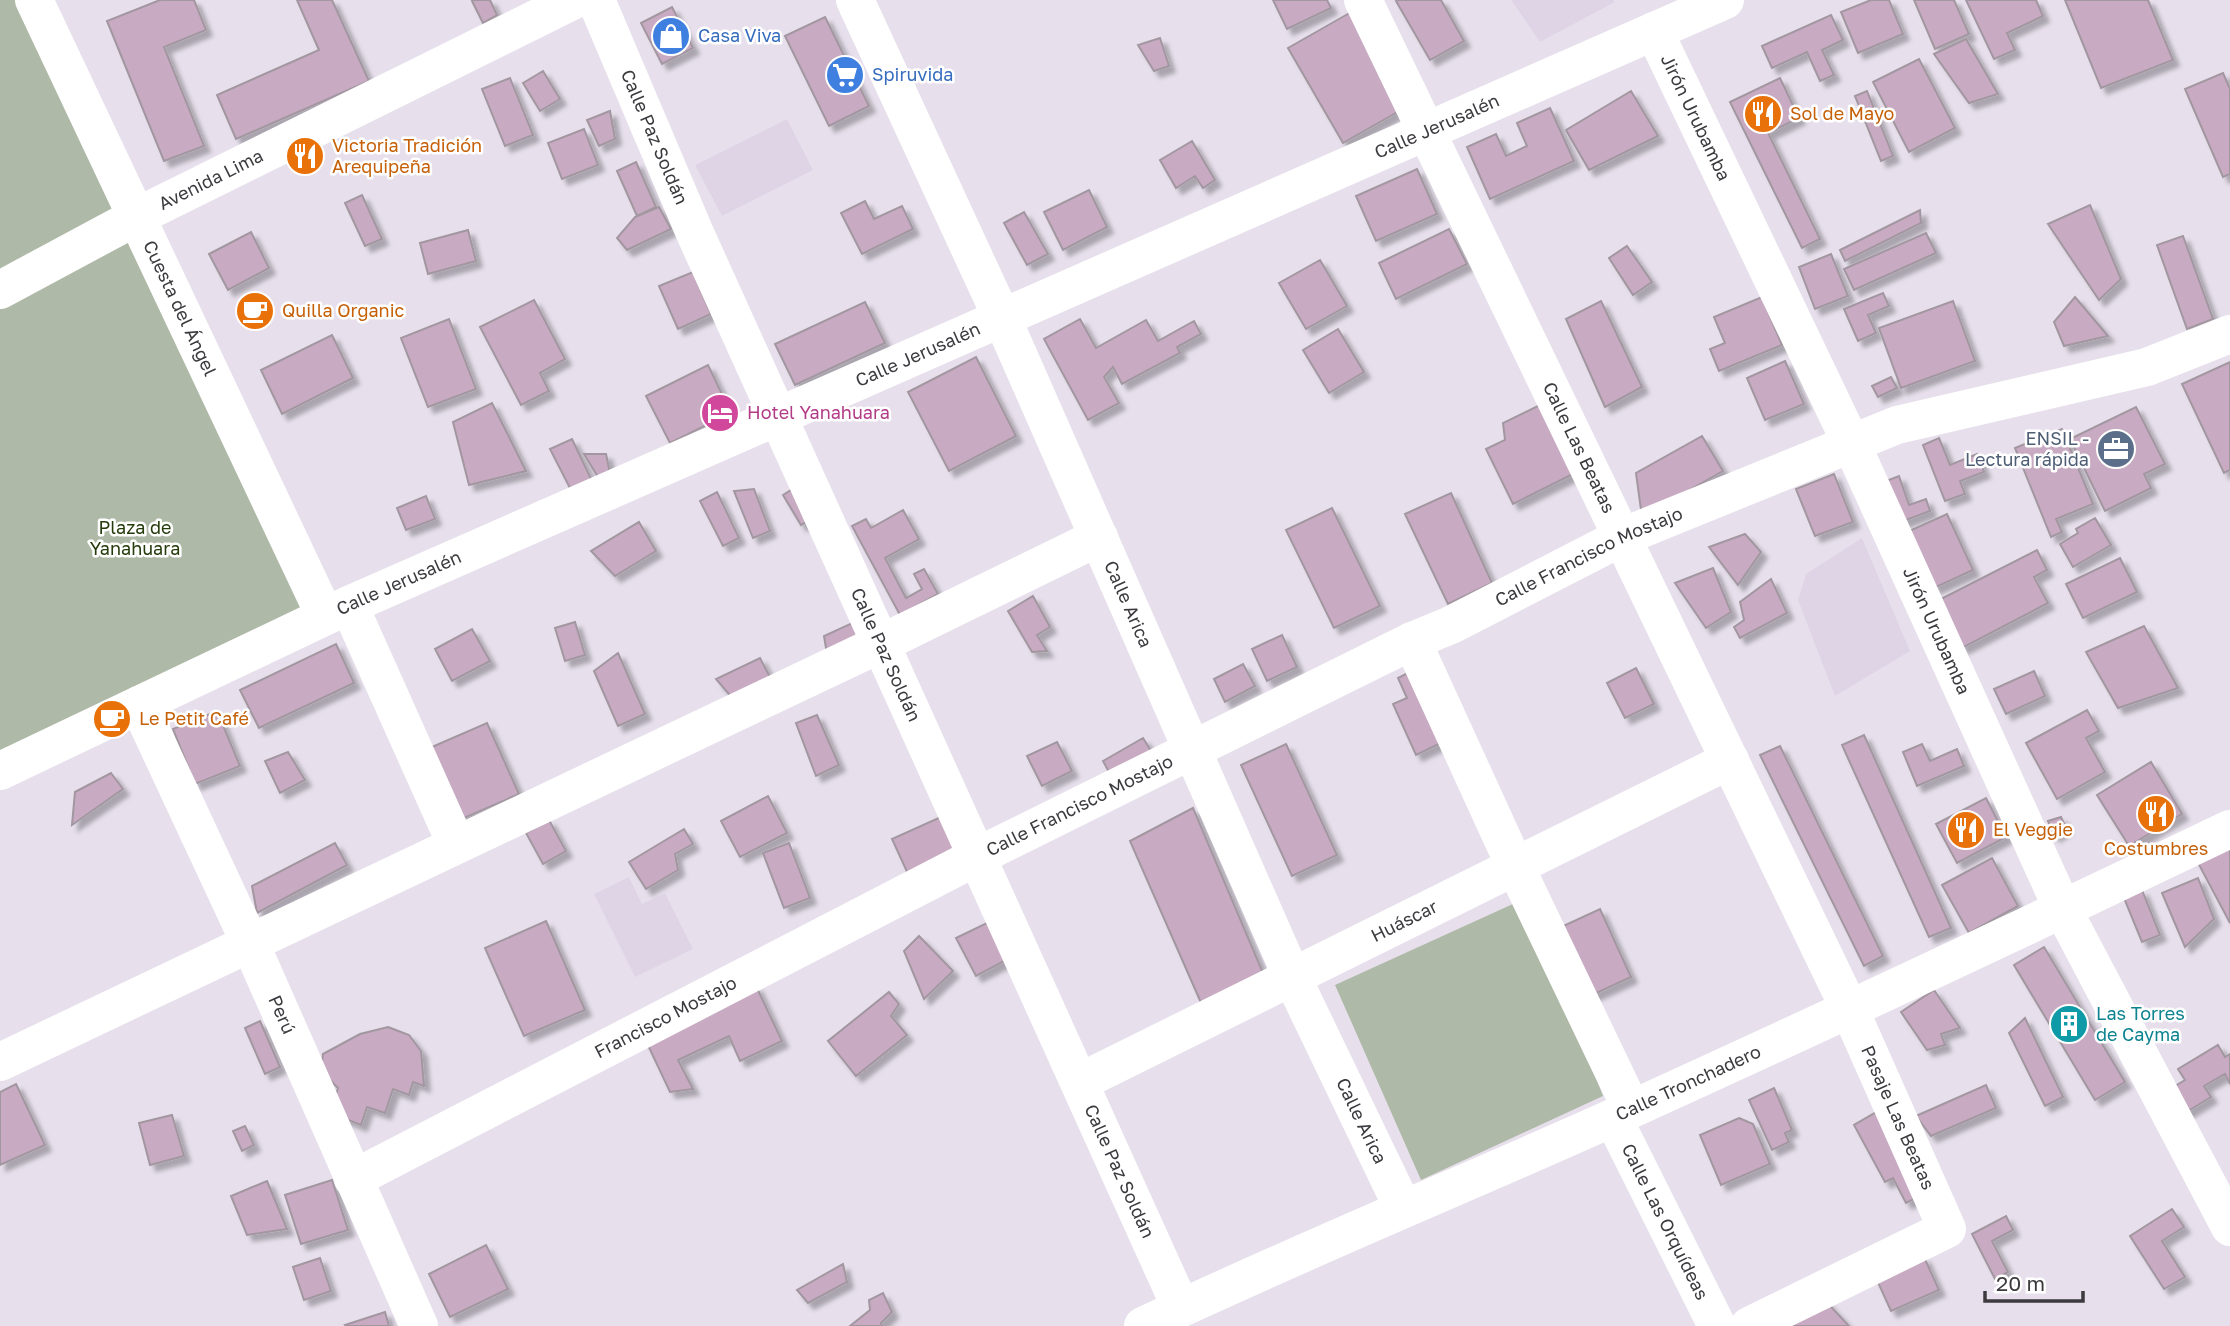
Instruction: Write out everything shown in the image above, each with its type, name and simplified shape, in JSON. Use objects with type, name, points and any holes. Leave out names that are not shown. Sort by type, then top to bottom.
[{"type":"street","name":"Cuesta del Ángel","points":[[34,0],[136,217],[456,844]]},
{"type":"street","name":"Avenida Lima","points":[[0,290],[136,217],[573,0]]},
{"type":"street","name":"Calle Paz Soldán","points":[[596,0],[694,230],[1181,1308]]},
{"type":"street","name":"Calle Arica","points":[[855,0],[1002,318],[1292,977],[1403,1208]]},
{"type":"street","name":"Calle Las Beatas","points":[[1363,0],[1849,1008]]},
{"type":"street","name":"Calle Jerusalén","points":[[0,771],[337,610],[1725,0]]},
{"type":"street","name":"Jirón Urubamba","points":[[1654,31],[1852,443],[2063,910],[2230,1227]]},
{"type":"street","name":"Calle Francisco Mostajo","points":[[978,856],[1412,640],[1451,625],[1622,537],[1897,425],[2147,367],[2230,334]]},
{"type":"street","points":[[0,1062],[882,643],[1099,537]]},
{"type":"street","name":"Calle Las Orquídeas","points":[[1412,640],[1515,866],[1717,1326]]},
{"type":"street","name":"Perú","points":[[139,705],[250,943],[419,1326]]},
{"type":"street","name":"Huáscar","points":[[1080,1082],[1730,760]]},
{"type":"street","name":"Calle Tronchadero","points":[[1143,1326],[1403,1208],[1622,1113],[2063,910],[2230,829]]},
{"type":"street","name":"Francisco Mostajo","points":[[354,1179],[978,856]]},
{"type":"street","name":"Pasaje Las Beatas","points":[[1749,1326],[1947,1229],[1849,1008]]},
{"type":"shaded area","points":[[1511,0],[1613,0],[1615,2],[1540,42]]},
{"type":"shaded area","points":[[787,119],[813,170],[722,216],[695,165]]},
{"type":"shaded area","points":[[1862,538],[1910,651],[1835,696],[1798,600],[1806,574]]},
{"type":"shaded area","points":[[629,877],[642,904],[665,893],[693,949],[635,977],[594,894]]},
{"type":"green space","points":[[0,0],[27,0],[132,202],[0,276]]},
{"type":"green space","name":"Plaza de Yanahuara","points":[[146,220],[310,603],[0,754],[0,301]]},
{"type":"green space","points":[[1528,897],[1603,1096],[1421,1180],[1335,985]]},
{"type":"building","points":[[160,0],[194,0],[206,30],[164,47],[204,146],[164,161],[107,21]]},
{"type":"building","points":[[297,0],[332,0],[369,81],[236,139],[217,95],[319,50]]},
{"type":"building","points":[[490,0],[497,15],[483,23],[472,1]]},
{"type":"building","points":[[1273,0],[1327,0],[1331,8],[1287,29]]},
{"type":"building","points":[[1441,0],[1464,41],[1430,60],[1396,1]]},
{"type":"building","points":[[1871,0],[1889,0],[1903,34],[1858,53],[1841,12]]},
{"type":"building","points":[[1914,0],[1954,0],[1969,34],[1935,49]]},
{"type":"building","points":[[1966,0],[2036,0],[2043,16],[2007,33],[2015,50],[1994,59]]},
{"type":"building","points":[[2065,0],[2148,0],[2173,60],[2101,88]]},
{"type":"building","points":[[672,7],[693,48],[662,64],[641,23]]},
{"type":"building","points":[[1353,11],[1408,106],[1343,143],[1288,48]]},
{"type":"building","points":[[1831,15],[1843,40],[1822,50],[1834,75],[1820,81],[1807,52],[1772,68],[1762,46]]},
{"type":"building","points":[[825,17],[869,106],[829,126],[785,36]]},
{"type":"building","points":[[1160,38],[1169,66],[1154,71],[1138,45]]},
{"type":"building","points":[[1966,39],[1998,94],[1969,103],[1934,54]]},
{"type":"building","points":[[1919,59],[1955,128],[1909,152],[1873,82]]},
{"type":"building","points":[[543,71],[560,99],[540,111],[523,83]]},
{"type":"building","points":[[2223,73],[2230,89],[2230,174],[2223,177],[2185,89]]},
{"type":"building","points":[[510,78],[533,135],[505,146],[482,89]]},
{"type":"building","points":[[1780,78],[1799,118],[1768,133],[1820,239],[1802,248],[1730,102]]},
{"type":"building","points":[[1631,91],[1658,136],[1589,170],[1566,130]]},
{"type":"building","points":[[1867,91],[1893,156],[1881,161],[1855,96]]},
{"type":"building","points":[[1550,108],[1574,161],[1490,199],[1467,147],[1496,134],[1506,156],[1527,146],[1517,123]]},
{"type":"building","points":[[610,111],[615,139],[599,146],[587,120]]},
{"type":"building","points":[[584,129],[598,165],[562,179],[548,143]]},
{"type":"building","points":[[1192,141],[1215,180],[1203,188],[1195,176],[1176,188],[1160,160]]},
{"type":"building","points":[[636,162],[656,207],[637,216],[617,171]]},
{"type":"building","points":[[1417,169],[1437,214],[1376,241],[1356,196]]},
{"type":"building","points":[[1089,190],[1107,227],[1063,250],[1044,212]]},
{"type":"building","points":[[362,195],[382,239],[365,246],[345,203]]},
{"type":"building","points":[[865,201],[874,219],[902,206],[913,229],[862,254],[841,213]]},
{"type":"building","points":[[2090,205],[2121,279],[2099,300],[2048,224]]},
{"type":"building","points":[[659,207],[671,229],[627,250],[617,238],[635,217]]},
{"type":"building","points":[[1920,210],[1921,223],[1845,261],[1840,250]]},
{"type":"building","points":[[1024,212],[1048,254],[1027,265],[1004,223]]},
{"type":"building","points":[[1449,229],[1467,264],[1396,299],[1379,263]]},
{"type":"building","points":[[468,230],[476,261],[428,274],[420,243]]},
{"type":"building","points":[[251,232],[269,268],[228,290],[209,254]]},
{"type":"building","points":[[1926,233],[1936,253],[1854,290],[1844,269]]},
{"type":"building","points":[[2183,236],[2213,319],[2187,329],[2157,245]]},
{"type":"building","points":[[1627,246],[1652,282],[1633,295],[1609,258]]},
{"type":"building","points":[[1831,254],[1848,296],[1815,309],[1799,267]]},
{"type":"building","points":[[1320,260],[1347,306],[1306,329],[1279,283]]},
{"type":"building","points":[[693,272],[711,314],[678,329],[659,286]]},
{"type":"building","points":[[1883,293],[1889,306],[1868,315],[1876,333],[1858,341],[1844,309]]},
{"type":"building","points":[[1762,297],[1782,345],[1719,371],[1710,349],[1725,343],[1714,317]]},
{"type":"building","points":[[2075,297],[2108,336],[2064,346],[2054,322]]},
{"type":"building","points":[[534,300],[565,359],[540,373],[549,391],[521,405],[480,327]]},
{"type":"building","points":[[1601,301],[1642,387],[1605,407],[1566,319]]},
{"type":"building","points":[[1953,301],[1975,361],[1901,388],[1879,328]]},
{"type":"building","points":[[865,302],[885,343],[795,385],[775,344]]},
{"type":"building","points":[[449,319],[476,389],[428,407],[401,338]]},
{"type":"building","points":[[1080,319],[1096,348],[1146,320],[1158,341],[1194,321],[1201,334],[1177,347],[1180,353],[1122,384],[1113,367],[1104,377],[1119,403],[1088,420],[1044,339]]},
{"type":"building","points":[[1338,329],[1364,372],[1329,393],[1303,350]]},
{"type":"building","points":[[332,335],[353,378],[282,414],[261,370]]},
{"type":"building","points":[[976,357],[1016,436],[949,471],[908,392]]},
{"type":"building","points":[[1785,361],[1804,404],[1765,420],[1747,378]]},
{"type":"building","points":[[2230,362],[2230,470],[2224,473],[2182,384]]},
{"type":"building","points":[[708,365],[731,413],[670,443],[646,396]]},
{"type":"building","points":[[1891,377],[1897,388],[1878,397],[1872,386]]},
{"type":"building","points":[[492,403],[526,471],[469,485],[453,422]]},
{"type":"building","points":[[1542,404],[1577,472],[1513,504],[1486,449],[1505,440],[1503,423]]},
{"type":"building","points":[[2136,407],[2165,464],[2144,474],[2151,488],[2105,511],[2070,439]]},
{"type":"building","points":[[2062,429],[2093,504],[2056,519],[2062,532],[2051,537],[2015,448]]},
{"type":"building","points":[[1702,436],[1723,471],[1642,517],[1636,473]]},
{"type":"building","points":[[1939,438],[1950,465],[1977,454],[1984,472],[1960,481],[1965,494],[1945,501],[1923,445]]},
{"type":"building","points":[[572,439],[593,483],[573,494],[550,449]]},
{"type":"building","points":[[584,454],[606,454],[611,478],[598,477]]},
{"type":"building","points":[[1834,474],[1853,522],[1815,536],[1796,489]]},
{"type":"building","points":[[1899,476],[1909,505],[1926,499],[1930,511],[1901,522],[1886,481]]},
{"type":"building","points":[[799,485],[817,515],[801,525],[783,495]]},
{"type":"building","points":[[754,489],[770,531],[753,538],[734,491]]},
{"type":"building","points":[[717,492],[739,538],[723,546],[700,501]]},
{"type":"building","points":[[1451,493],[1492,583],[1448,604],[1405,514]]},
{"type":"building","points":[[426,496],[435,519],[406,530],[397,508]]},
{"type":"building","points":[[1332,508],[1380,606],[1334,628],[1286,530]]},
{"type":"building","points":[[903,510],[919,539],[885,558],[906,598],[922,589],[914,574],[924,569],[938,594],[900,615],[852,526],[866,519],[871,528]]},
{"type":"building","points":[[1947,514],[1973,570],[1934,588],[1907,532]]},
{"type":"building","points":[[2095,518],[2111,545],[2073,567],[2060,544],[2078,533],[2076,529]]},
{"type":"building","points":[[639,522],[656,551],[615,576],[591,551]]},
{"type":"building","points":[[1745,534],[1761,552],[1738,585],[1709,547]]},
{"type":"building","points":[[2037,550],[2047,570],[2034,577],[2048,603],[1962,648],[1937,601]]},
{"type":"building","points":[[2120,558],[2137,592],[2083,618],[2066,584]]},
{"type":"building","points":[[1713,568],[1731,612],[1706,628],[1675,583]]},
{"type":"building","points":[[1771,579],[1787,613],[1740,638],[1734,627],[1744,620],[1740,602]]},
{"type":"building","points":[[1033,596],[1050,627],[1037,635],[1047,651],[1032,652],[1008,611]]},
{"type":"building","points":[[861,619],[868,635],[827,654],[824,636]]},
{"type":"building","points":[[575,622],[585,655],[565,661],[555,628]]},
{"type":"building","points":[[2144,626],[2178,688],[2118,708],[2086,652]]},
{"type":"building","points":[[472,629],[490,661],[452,681],[435,649]]},
{"type":"building","points":[[1282,635],[1297,667],[1267,681],[1252,649]]},
{"type":"building","points":[[336,644],[354,683],[259,728],[240,690]]},
{"type":"building","points":[[618,653],[645,714],[618,726],[594,671]]},
{"type":"building","points":[[760,658],[772,681],[734,700],[716,679]]},
{"type":"building","points":[[1243,664],[1255,686],[1225,702],[1214,679]]},
{"type":"building","points":[[1418,668],[1443,742],[1416,755],[1393,704],[1407,698],[1398,678]]},
{"type":"building","points":[[1636,668],[1654,704],[1625,718],[1607,683]]},
{"type":"building","points":[[2034,671],[2045,696],[2006,714],[1994,689]]},
{"type":"building","points":[[2087,710],[2099,731],[2086,738],[2105,772],[2057,799],[2026,743]]},
{"type":"building","points":[[217,711],[240,766],[195,784],[173,729]]},
{"type":"building","points":[[817,715],[839,765],[816,776],[796,723]]},
{"type":"building","points":[[487,723],[519,794],[450,824],[418,753]]},
{"type":"building","points":[[1864,735],[1951,928],[1929,937],[1842,745]]},
{"type":"building","points":[[1143,738],[1158,762],[1117,786],[1103,761]]},
{"type":"building","points":[[1057,742],[1072,771],[1042,786],[1027,756]]},
{"type":"building","points":[[1286,744],[1337,855],[1292,876],[1241,765]]},
{"type":"building","points":[[1922,744],[1930,761],[1957,749],[1964,766],[1917,786],[1903,752]]},
{"type":"building","points":[[1780,746],[1883,956],[1864,966],[1760,755]]},
{"type":"building","points":[[288,752],[305,780],[280,793],[265,761]]},
{"type":"building","points":[[2151,762],[2182,814],[2129,846],[2097,795]]},
{"type":"building","points":[[111,773],[123,789],[72,825],[75,792]]},
{"type":"building","points":[[768,796],[787,833],[740,857],[721,821]]},
{"type":"building","points":[[1986,798],[2006,837],[1957,863],[1936,824]]},
{"type":"building","points":[[1193,808],[1263,973],[1202,1005],[1130,841]]},
{"type":"building","points":[[943,816],[960,851],[908,874],[892,839]]},
{"type":"building","points":[[2061,817],[2066,828],[2054,836],[2048,821]]},
{"type":"building","points":[[549,820],[566,851],[543,864],[526,833]]},
{"type":"building","points":[[684,829],[693,844],[675,854],[678,870],[646,889],[629,862]]},
{"type":"building","points":[[2230,841],[2230,923],[2196,859]]},
{"type":"building","points":[[335,843],[347,865],[257,913],[252,886]]},
{"type":"building","points":[[789,843],[810,898],[784,908],[763,853]]},
{"type":"building","points":[[1992,858],[2018,906],[1969,933],[1942,885]]},
{"type":"building","points":[[2198,878],[2214,919],[2185,947],[2162,893]]},
{"type":"building","points":[[2142,890],[2160,935],[2142,942],[2124,898]]},
{"type":"building","points":[[1600,909],[1631,977],[1590,996],[1559,928]]},
{"type":"building","points":[[546,921],[585,1010],[524,1036],[485,948]]},
{"type":"building","points":[[989,922],[1008,959],[976,976],[956,938]]},
{"type":"building","points":[[919,936],[953,971],[924,999],[904,951]]},
{"type":"building","name":"Las Torres de Cayma","points":[[2044,947],[2125,1082],[2095,1100],[2014,965]]},
{"type":"building","points":[[756,986],[782,1041],[740,1061],[729,1036],[678,1060],[693,1089],[670,1092],[645,1039]]},
{"type":"building","points":[[1934,990],[1960,1028],[1941,1034],[1945,1045],[1927,1050],[1901,1012]]},
{"type":"building","points":[[889,992],[899,1004],[891,1016],[907,1035],[856,1076],[828,1041]]},
{"type":"building","points":[[2025,1018],[2063,1097],[2045,1106],[2009,1033]]},
{"type":"building","points":[[260,1021],[280,1067],[265,1074],[245,1028]]},
{"type":"building","points":[[388,1027],[409,1035],[421,1051],[424,1086],[413,1082],[409,1095],[393,1089],[385,1113],[367,1107],[361,1125],[330,1113],[338,1088],[321,1071],[323,1054],[360,1034]]},
{"type":"building","points":[[2218,1045],[2225,1057],[2230,1054],[2230,1084],[2225,1074],[2204,1086],[2211,1097],[2180,1116],[2165,1092],[2185,1080],[2178,1069]]},
{"type":"building","points":[[16,1084],[45,1145],[0,1165],[0,1092]]},
{"type":"building","points":[[1986,1085],[1996,1108],[1931,1136],[1916,1116]]},
{"type":"building","points":[[1774,1088],[1792,1130],[1785,1133],[1789,1142],[1772,1150],[1749,1100]]},
{"type":"building","points":[[1880,1110],[1925,1193],[1906,1203],[1893,1178],[1885,1182],[1854,1125]]},
{"type":"building","points":[[172,1115],[184,1156],[150,1165],[139,1123]]},
{"type":"building","points":[[1739,1118],[1753,1124],[1770,1164],[1721,1185],[1700,1135]]},
{"type":"building","points":[[245,1126],[254,1145],[242,1151],[233,1131]]},
{"type":"building","points":[[332,1180],[348,1230],[301,1244],[285,1195]]},
{"type":"building","points":[[267,1181],[287,1229],[247,1235],[231,1196]]},
{"type":"building","points":[[2172,1209],[2184,1227],[2162,1241],[2185,1277],[2164,1289],[2130,1236]]},
{"type":"building","points":[[2006,1216],[2013,1230],[1992,1241],[2008,1272],[1995,1279],[1972,1234]]},
{"type":"building","points":[[486,1245],[508,1289],[450,1317],[429,1274]]},
{"type":"building","points":[[1924,1257],[1939,1290],[1891,1311],[1876,1278]]},
{"type":"building","points":[[320,1258],[331,1291],[304,1300],[293,1267]]},
{"type":"building","points":[[843,1264],[847,1282],[808,1303],[797,1290]]},
{"type":"building","points":[[883,1293],[892,1312],[881,1323],[882,1326],[850,1326],[870,1310],[869,1300]]},
{"type":"building","points":[[1821,1296],[1849,1326],[1759,1326]]},
{"type":"building","points":[[385,1312],[389,1326],[345,1325]]},
{"type":"place","name":"Casa Viva","points":[[671,36]]},
{"type":"place","name":"Spiruvida","points":[[845,75]]},
{"type":"place","name":"Sol de Mayo","points":[[1763,114]]},
{"type":"place","name":"Victoria Tradición Arequipeña","points":[[305,156]]},
{"type":"place","name":"Quilla Organic","points":[[255,311]]},
{"type":"place","name":"Hotel Yanahuara","points":[[720,413]]},
{"type":"place","name":"ENSIL - Lectura rápida","points":[[2116,449]]},
{"type":"place","name":"Le Petit Café","points":[[112,719]]},
{"type":"place","name":"Costumbres","points":[[2156,814]]},
{"type":"place","name":"El Veggie","points":[[1966,830]]},
{"type":"place","name":"Las Torres de Cayma","points":[[2069,1024]]}]
